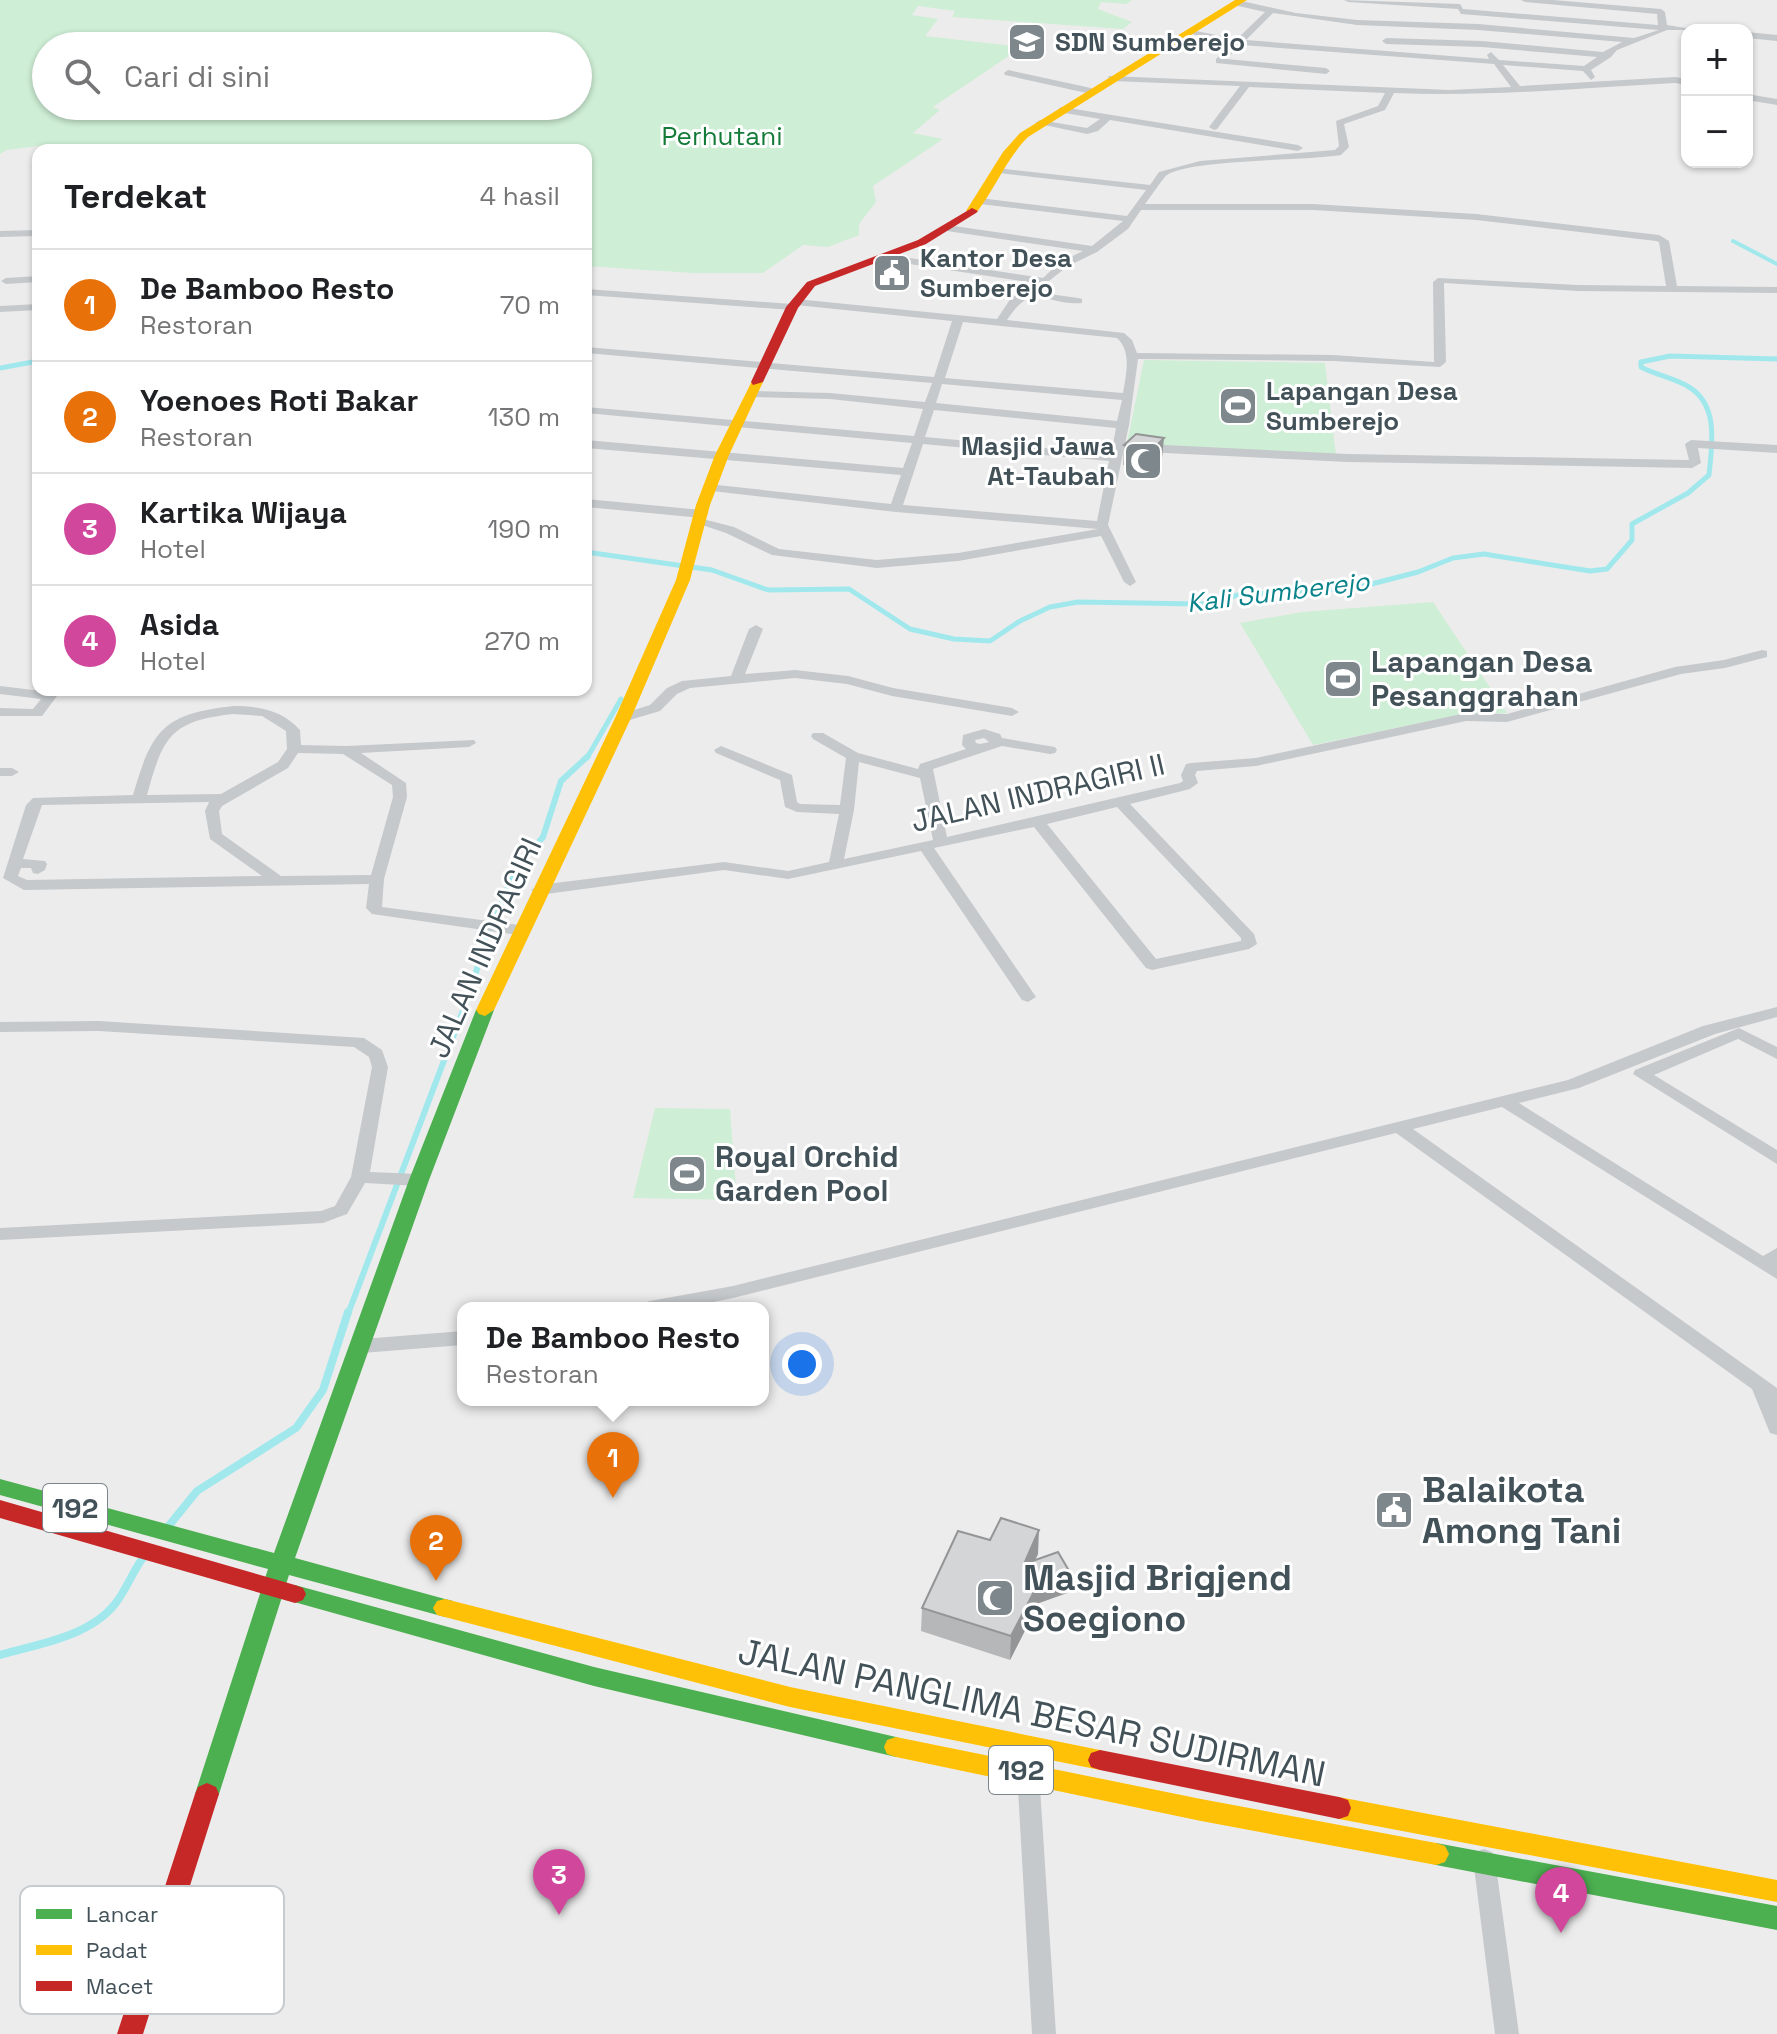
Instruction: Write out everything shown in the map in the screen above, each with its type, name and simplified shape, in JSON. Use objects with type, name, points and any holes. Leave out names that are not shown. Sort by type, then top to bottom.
[{"type":"street","points":[[1348,0],[1459,6],[1681,29]]},
{"type":"street","points":[[1525,0],[1661,12]]},
{"type":"street","points":[[1191,33],[1241,42],[1586,69],[1614,48],[1661,33],[1665,27],[1655,0]]},
{"type":"street","points":[[794,304],[811,284],[823,277],[947,228],[980,201],[1014,143],[1091,91],[1240,2],[1271,11],[1361,22],[1637,41]]},
{"type":"street","points":[[1459,6],[1468,27],[1519,91]]},
{"type":"street","points":[[1271,11],[1219,61],[1326,71]]},
{"type":"street","points":[[1355,37],[1361,22]]},
{"type":"street","points":[[1753,36],[1777,38]]},
{"type":"street","points":[[1386,41],[1482,44],[1608,55]]},
{"type":"street","points":[[1586,69],[1595,84]]},
{"type":"street","points":[[1008,73],[1091,91]]},
{"type":"street","points":[[1112,78],[1450,93],[1681,80]]},
{"type":"street","points":[[1214,127],[1246,84]]},
{"type":"street","points":[[999,324],[1015,300],[1028,294],[1064,264],[1093,250],[1131,219],[1162,174],[1184,167],[1338,153],[1344,147],[1339,123],[1382,108],[1391,90]]},
{"type":"street","points":[[1753,98],[1777,102]]},
{"type":"street","points":[[1062,110],[1298,148]]},
{"type":"street","points":[[1040,123],[1087,131],[1095,129],[1108,117]]},
{"type":"street","points":[[999,170],[1154,188]]},
{"type":"street","points":[[980,201],[1131,219]]},
{"type":"street","points":[[1141,207],[1323,208],[1476,217],[1659,238],[1664,241],[1672,289]]},
{"type":"street","points":[[947,228],[1093,250]]},
{"type":"street","points":[[0,234],[32,233]]},
{"type":"street","points":[[896,259],[1045,281]]},
{"type":"street","points":[[6,281],[32,279]]},
{"type":"street","points":[[1132,356],[1333,358],[1431,366],[1440,362],[1439,280],[1578,288],[1777,290]]},
{"type":"street","points":[[592,292],[794,304],[1126,338],[1132,356],[1128,397],[1102,529],[1130,582]]},
{"type":"street","points":[[1028,294],[1078,301]]},
{"type":"street","name":"JALAN INDRAGIRI","points":[[177,1886],[272,1589],[362,1346],[411,1180],[511,928],[539,890],[623,718],[683,580],[722,455],[794,304]]},
{"type":"street","points":[[1,311],[32,308]]},
{"type":"street","points":[[896,508],[958,320]]},
{"type":"street","points":[[592,350],[765,363],[1128,397]]},
{"type":"street","points":[[752,394],[830,396],[1123,425]]},
{"type":"street","points":[[592,410],[739,421],[920,440],[1118,452],[1692,464],[1695,463],[1689,445],[1777,449]]},
{"type":"street","points":[[592,444],[909,472]]},
{"type":"street","points":[[712,487],[1102,529]]},
{"type":"street","points":[[592,504],[700,518],[776,552],[877,564],[958,557],[1102,529]]},
{"type":"street","points":[[736,679],[756,629]]},
{"type":"street","name":"JALAN INDRAGIRI II","points":[[539,890],[724,866],[783,875],[1121,803],[1188,785],[1191,783],[1188,769],[1191,767],[1256,762],[1466,717],[1507,718],[1680,670],[1725,664],[1762,654]]},
{"type":"street","points":[[623,718],[655,708],[672,691],[687,684],[795,674],[848,680],[892,692],[1012,712]]},
{"type":"street","points":[[0,690],[32,694]]},
{"type":"street","points":[[0,712],[37,713],[50,696]]},
{"type":"street","points":[[139,799],[161,737],[178,723],[193,717],[230,711],[268,714],[293,730],[294,749],[278,769],[220,798],[38,801],[33,805],[10,878],[24,885],[377,879]]},
{"type":"street","points":[[1028,997],[933,844],[925,767],[980,749],[969,745],[968,738],[972,735],[991,734],[997,741],[1050,750]]},
{"type":"street","points":[[818,736],[853,756],[925,775]]},
{"type":"street","points":[[294,749],[346,750],[469,743]]},
{"type":"street","points":[[346,750],[399,783],[401,788],[377,879],[374,908],[377,911],[511,928]]},
{"type":"street","points":[[721,750],[787,778],[792,807],[847,810]]},
{"type":"street","points":[[836,863],[847,810],[853,756]]},
{"type":"street","points":[[220,798],[212,811],[215,836],[275,879]]},
{"type":"street","points":[[1038,822],[1152,965],[1249,944],[1249,937],[1121,803]]},
{"type":"street","points":[[15,863],[40,864],[38,870]]},
{"type":"street","points":[[681,1302],[733,1292],[1573,1084],[1709,1030],[1777,1012]]},
{"type":"street","points":[[0,1027],[99,1026],[347,1041],[366,1045],[379,1059],[380,1067],[362,1178],[341,1210],[323,1217],[0,1234]]},
{"type":"street","points":[[1777,1054],[1739,1033],[1641,1074],[1777,1158]]},
{"type":"street","points":[[1504,1101],[1773,1264]]},
{"type":"street","points":[[1397,1126],[1777,1398]]},
{"type":"street","points":[[362,1178],[411,1180]]},
{"type":"street","points":[[362,1346],[457,1338]]},
{"type":"street","points":[[1760,1387],[1776,1424]]},
{"type":"street","name":"192","points":[[0,1487],[281,1566]]},
{"type":"street","name":"192","points":[[0,1509],[272,1589]]},
{"type":"street","name":"JALAN PANGLIMA BESAR SUDIRMAN","points":[[281,1566],[790,1697],[1369,1815],[1777,1891]]},
{"type":"street","name":"JALAN PANGLIMA BESAR SUDIRMAN","points":[[272,1589],[501,1654],[781,1723],[1368,1842],[1777,1918]]},
{"type":"street","points":[[1028,1772],[1044,2034]]},
{"type":"street","points":[[1368,1842],[1369,1815]]},
{"type":"street","points":[[1481,1837],[1507,2034]]},
{"type":"street","name":"JALAN INDRAGIRI","points":[[130,2034],[136,2014]]},
{"type":"green space","name":"Perhutani","points":[[0,0],[1132,0],[1126,4],[1101,2],[1098,9],[1132,22],[1123,29],[952,17],[955,11],[918,6],[912,15],[938,19],[925,36],[1022,47],[933,107],[940,110],[913,133],[943,139],[873,186],[876,202],[859,224],[859,235],[828,247],[803,245],[763,273],[692,273],[592,266],[592,144],[32,144],[32,147],[0,154]]},
{"type":"green space","name":"Lapangan Desa Sumberejo","points":[[1144,360],[1325,363],[1336,456],[1127,443]]},
{"type":"green space","points":[[1433,602],[1507,713],[1459,715],[1313,745],[1240,623],[1302,612]]},
{"type":"green space","name":"Royal Orchid Garden Pool","points":[[655,1108],[730,1109],[737,1200],[633,1198]]},
{"type":"building","points":[[1136,434],[1164,438],[1150,452],[1124,445]]},
{"type":"building","name":"Masjid Brigjend Soegiono","points":[[1001,1518],[1039,1530],[1024,1564],[1058,1552],[1068,1569],[1040,1580],[1011,1636],[922,1608],[958,1531],[990,1540]]},
{"type":"waterway","points":[[1733,241],[1777,264]]},
{"type":"waterway","name":"Kali Sumberejo","points":[[592,553],[712,570],[768,590],[849,589],[910,629],[954,639],[990,641],[1020,621],[1050,607],[1078,602],[1199,604],[1218,603],[1237,595],[1356,588],[1418,572],[1453,558],[1484,554],[1590,571],[1607,569],[1632,540],[1632,524],[1688,493],[1709,475],[1711,426],[1705,404],[1689,387],[1641,367],[1641,362],[1670,356],[1777,359]]},
{"type":"waterway","points":[[0,368],[32,362]]},
{"type":"waterway","points":[[587,758],[621,699]]},
{"type":"waterway","points":[[348,1314],[473,984],[485,938],[518,866],[543,837],[561,781],[588,756]]},
{"type":"waterway","points":[[167,1528],[197,1491],[296,1428],[323,1390],[348,1312]]},
{"type":"waterway","points":[[0,1655],[62,1638],[91,1624],[115,1604],[145,1555]]},
{"type":"traffic: fast","points":[[207,1794],[272,1589],[330,1435],[419,1180],[485,1010]]},
{"type":"traffic: fast","points":[[0,1487],[445,1608]]},
{"type":"traffic: fast","points":[[295,1594],[594,1676],[744,1714],[896,1747]]},
{"type":"traffic: fast","points":[[1436,1854],[1777,1918]]},
{"type":"traffic: slow","points":[[972,211],[1009,152],[1024,135],[1242,0]]},
{"type":"traffic: slow","points":[[485,1010],[623,718],[683,580],[703,505],[722,455],[757,382]]},
{"type":"traffic: slow","points":[[445,1608],[790,1697],[1100,1760]]},
{"type":"traffic: slow","points":[[896,1747],[1201,1810],[1436,1854]]},
{"type":"traffic: slow","points":[[1339,1808],[1777,1891]]},
{"type":"traffic: jam","points":[[757,382],[792,307],[811,284],[922,242],[972,211]]},
{"type":"traffic: jam","points":[[0,1509],[295,1594]]},
{"type":"traffic: jam","points":[[1100,1760],[1339,1808]]},
{"type":"traffic: jam","points":[[177,1886],[207,1794]]},
{"type":"traffic: jam","points":[[130,2034],[136,2014]]},
{"type":"place","name":"SDN Sumberejo","points":[[1027,42]]},
{"type":"place","name":"Kantor Desa Sumberejo","points":[[892,273]]},
{"type":"place","name":"Lapangan Desa Sumberejo","points":[[1238,406]]},
{"type":"place","name":"Masjid Jawa At-Taubah","points":[[1143,461]]},
{"type":"place","name":"Lapangan Desa Pesanggrahan","points":[[1343,679]]},
{"type":"place","name":"Royal Orchid Garden Pool","points":[[687,1174]]},
{"type":"place","name":"De Bamboo Resto","points":[[613,1498]]},
{"type":"place","name":"Balaikota Among Tani","points":[[1394,1510]]},
{"type":"place","name":"Yoenoes Roti Bakar","points":[[436,1581]]},
{"type":"place","name":"Masjid Brigjend Soegiono","points":[[995,1598]]},
{"type":"place","name":"Kartika Wijaya","points":[[559,1915]]},
{"type":"place","name":"Asida","points":[[1561,1933]]}]
